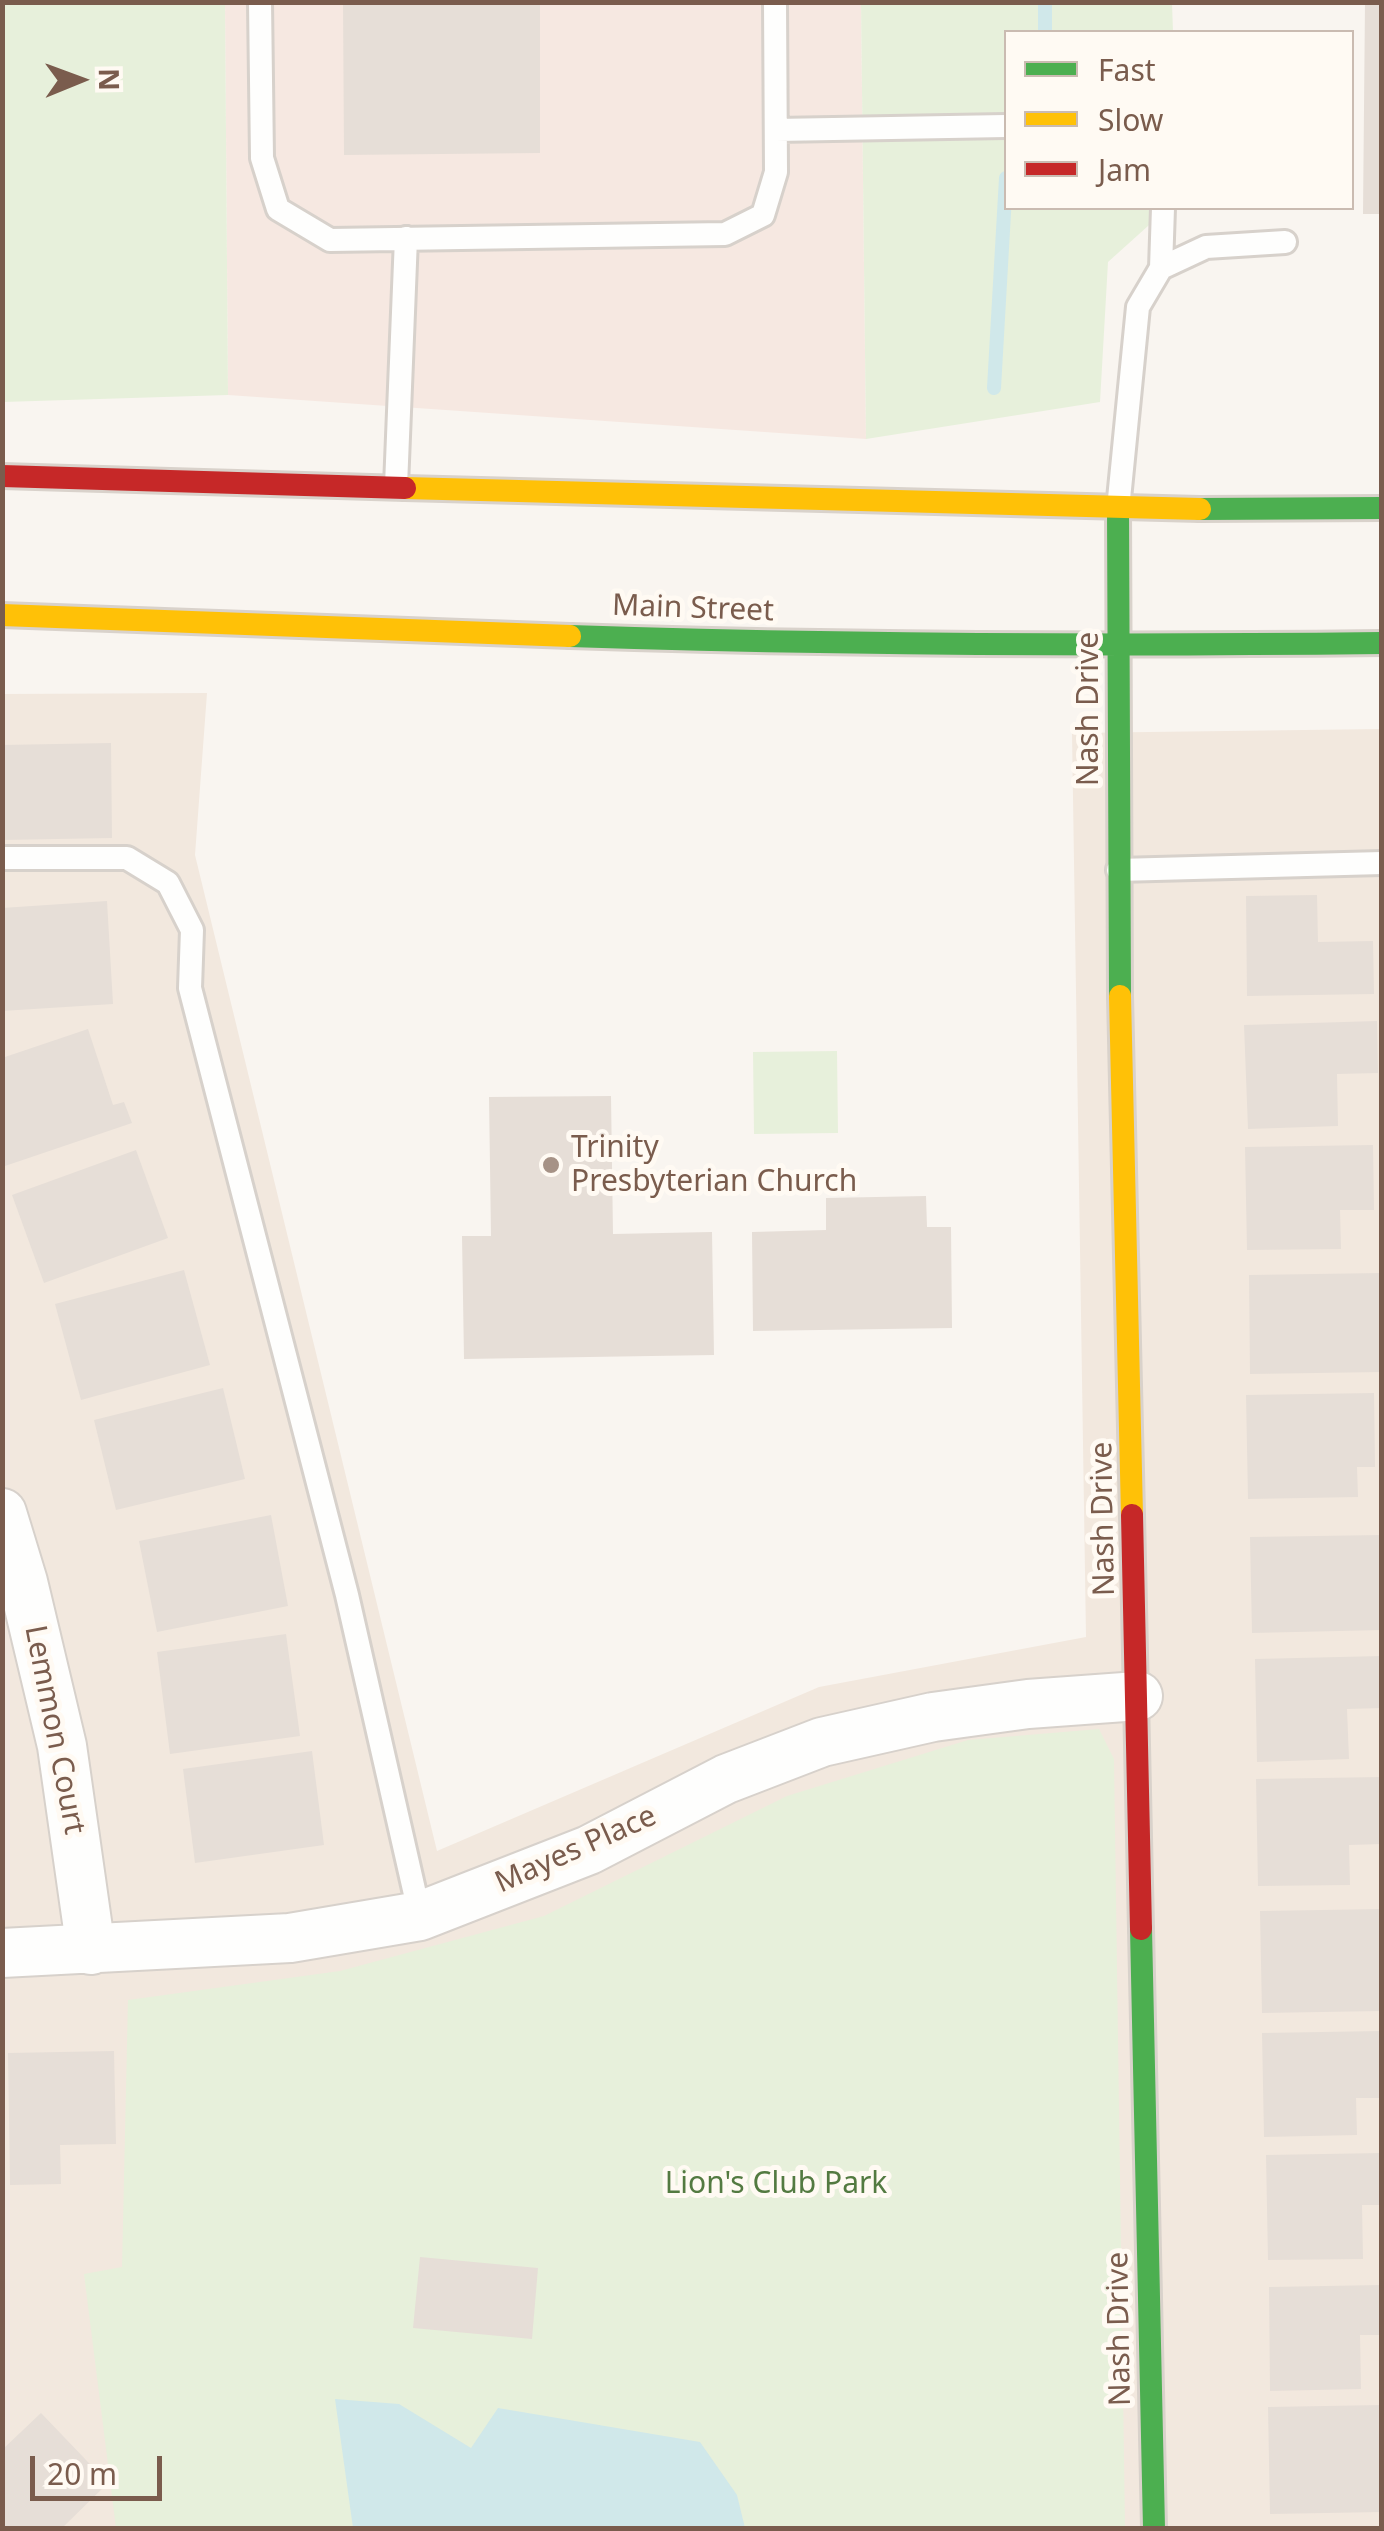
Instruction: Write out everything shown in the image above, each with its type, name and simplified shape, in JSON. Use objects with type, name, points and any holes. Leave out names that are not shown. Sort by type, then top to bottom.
[{"type":"main road","points":[[2,476],[1118,508],[1382,508]]},
{"type":"main road","name":"Nash Drive","points":[[1118,508],[1118,870],[1154,2528]]},
{"type":"main road","name":"Main Street","points":[[2,615],[719,641],[1119,646],[1382,643]]},
{"type":"street","name":"Lemmon Court","points":[[2,1513],[23,1582],[62,1746],[91,1950]]},
{"type":"street","name":"Mayes Place","points":[[2,1953],[290,1938],[420,1916],[589,1850],[726,1779],[822,1742],[933,1716],[1138,1696]]},
{"type":"lane","points":[[260,2],[262,158],[278,210],[330,240],[725,234],[764,215],[776,172],[775,2]]},
{"type":"lane","points":[[776,130],[1004,126]]},
{"type":"lane","points":[[1118,508],[1138,306],[1161,268],[1163,210]]},
{"type":"lane","points":[[396,486],[406,238]]},
{"type":"lane","points":[[1161,268],[1206,247],[1284,242]]},
{"type":"lane","points":[[2,858],[128,858],[168,882],[192,930],[190,988],[347,1596],[420,1916]]},
{"type":"lane","points":[[1118,870],[1382,863]]},
{"type":"shaded area","points":[[225,3],[861,3],[866,439],[228,395]]},
{"type":"shaded area","points":[[207,693],[195,855],[437,1851],[819,1687],[1086,1637],[1072,733],[1381,729],[1381,2528],[3,2528],[2,694]]},
{"type":"green space","points":[[2,3],[225,3],[228,395],[3,402]]},
{"type":"green space","points":[[861,3],[1172,3],[1173,30],[1004,30],[1004,210],[1166,210],[1108,262],[1100,402],[866,439]]},
{"type":"green space","points":[[837,1051],[838,1133],[754,1134],[753,1052]]},
{"type":"green space","name":"Lion's Club Park","points":[[1099,1729],[1114,1759],[1125,2528],[116,2528],[84,2274],[122,2267],[128,2000],[340,1971],[544,1916],[787,1796],[968,1740]]},
{"type":"water","points":[[335,2399],[399,2404],[471,2448],[498,2408],[700,2442],[737,2495],[745,2528],[353,2528]]},
{"type":"building","points":[[343,2],[540,2],[540,153],[344,155]]},
{"type":"building","points":[[1365,2],[1382,2],[1382,214],[1363,214]]},
{"type":"building","points":[[111,743],[112,838],[2,840],[2,745]]},
{"type":"building","points":[[1317,895],[1318,942],[1373,941],[1374,994],[1247,996],[1246,896]]},
{"type":"building","points":[[107,901],[113,1004],[2,1011],[2,908]]},
{"type":"building","points":[[1377,1021],[1378,1073],[1337,1074],[1338,1126],[1248,1129],[1244,1025]]},
{"type":"building","points":[[88,1029],[113,1105],[124,1102],[132,1123],[2,1167],[2,1058]]},
{"type":"building","name":"Trinity Presbyterian Church","points":[[611,1096],[613,1234],[712,1232],[714,1355],[464,1359],[462,1236],[491,1236],[489,1097]]},
{"type":"building","points":[[1373,1145],[1374,1210],[1340,1210],[1341,1249],[1247,1250],[1245,1147]]},
{"type":"building","points":[[136,1150],[168,1238],[44,1283],[12,1195]]},
{"type":"building","points":[[926,1196],[927,1227],[951,1227],[952,1328],[753,1331],[752,1232],[826,1230],[826,1198]]},
{"type":"building","points":[[184,1270],[210,1365],[81,1400],[55,1304]]},
{"type":"building","points":[[1382,1273],[1382,1372],[1250,1374],[1249,1275]]},
{"type":"building","points":[[223,1388],[245,1479],[116,1510],[94,1420]]},
{"type":"building","points":[[1374,1393],[1375,1467],[1357,1467],[1358,1497],[1248,1499],[1246,1395]]},
{"type":"building","points":[[271,1515],[288,1606],[157,1632],[139,1541]]},
{"type":"building","points":[[1382,1535],[1382,1630],[1252,1633],[1250,1537]]},
{"type":"building","points":[[286,1634],[300,1736],[170,1754],[157,1652]]},
{"type":"building","points":[[1382,1656],[1382,1708],[1347,1709],[1349,1759],[1257,1762],[1255,1659]]},
{"type":"building","points":[[312,1751],[324,1845],[195,1863],[183,1769]]},
{"type":"building","points":[[1382,1777],[1382,1844],[1349,1845],[1350,1885],[1258,1886],[1256,1779]]},
{"type":"building","points":[[1382,1909],[1382,2011],[1262,2013],[1260,1911]]},
{"type":"building","points":[[1382,2031],[1382,2098],[1356,2098],[1357,2135],[1264,2137],[1262,2033]]},
{"type":"building","points":[[114,2051],[116,2144],[60,2145],[61,2184],[10,2185],[8,2053]]},
{"type":"building","points":[[1382,2153],[1382,2205],[1362,2205],[1363,2259],[1268,2260],[1266,2155]]},
{"type":"building","points":[[420,2257],[538,2268],[532,2339],[413,2328]]},
{"type":"building","points":[[1382,2285],[1382,2335],[1360,2335],[1361,2389],[1270,2391],[1269,2287]]},
{"type":"building","points":[[1382,2405],[1382,2512],[1270,2514],[1268,2407]]},
{"type":"building","points":[[41,2413],[108,2483],[62,2528],[6,2528],[2,2525],[2,2450]]},
{"type":"waterway","points":[[1045,2],[1045,30]]},
{"type":"waterway","points":[[994,388],[1004,210]]},
{"type":"traffic: fast","points":[[1200,509],[1382,508]]},
{"type":"traffic: fast","points":[[1118,509],[1120,996]]},
{"type":"traffic: fast","points":[[570,636],[976,644],[1382,643]]},
{"type":"traffic: fast","points":[[1141,1929],[1154,2528]]},
{"type":"traffic: slow","points":[[405,488],[1200,509]]},
{"type":"traffic: slow","points":[[2,615],[570,636]]},
{"type":"traffic: slow","points":[[1120,996],[1132,1515]]},
{"type":"traffic: jam","points":[[2,476],[405,488]]},
{"type":"traffic: jam","points":[[1132,1515],[1141,1929]]},
{"type":"place","name":"Trinity Presbyterian Church","points":[[551,1165]]}]
